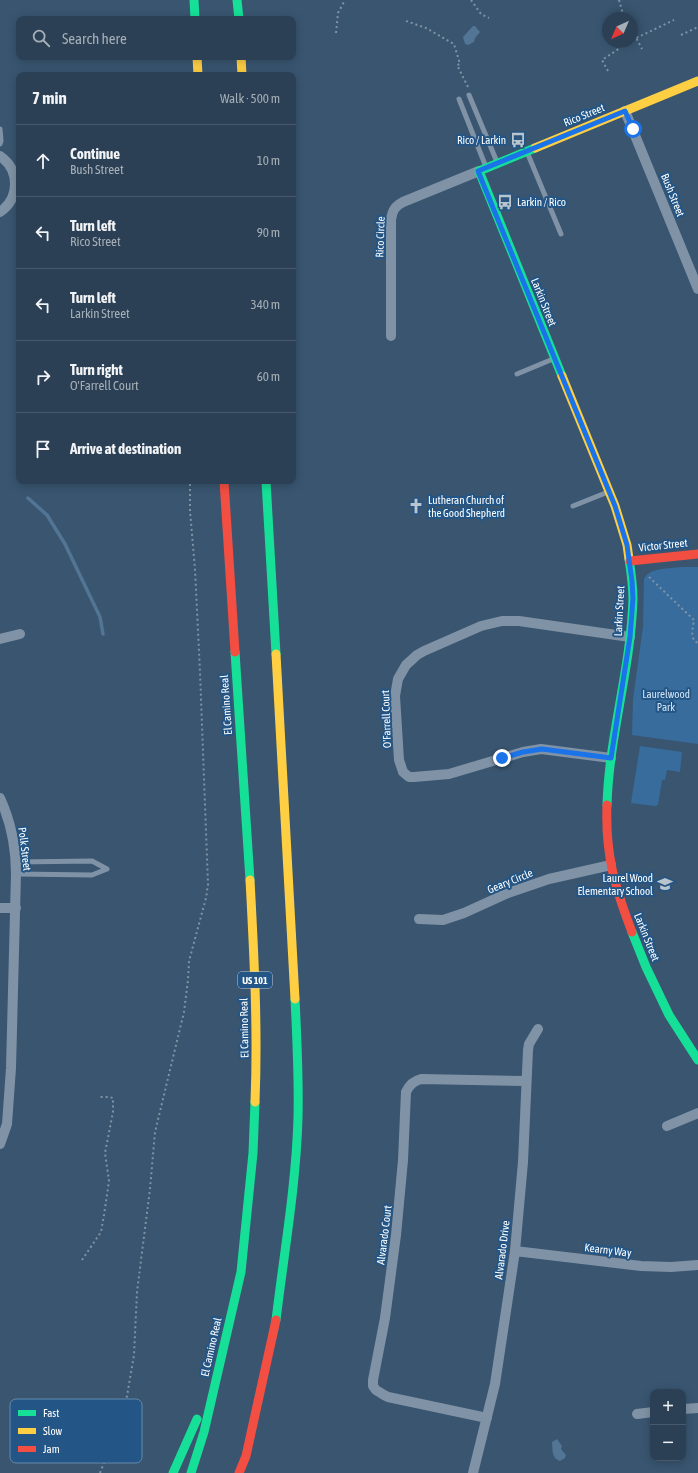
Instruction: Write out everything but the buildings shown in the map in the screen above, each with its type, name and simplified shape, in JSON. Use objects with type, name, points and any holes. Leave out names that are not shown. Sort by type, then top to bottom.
[{"type":"main road","points":[[194,0],[195,16]]},
{"type":"main road","points":[[237,0],[238,16]]},
{"type":"main road","points":[[197,60],[198,72]]},
{"type":"main road","points":[[241,60],[242,72]]},
{"type":"main road","name":"Rico Street","points":[[482,169],[698,81]]},
{"type":"main road","name":"Larkin Street","points":[[482,169],[554,359],[624,532],[630,561],[633,598],[630,637],[611,758],[606,822],[611,865],[619,899],[646,967],[669,1015],[698,1060]]},
{"type":"main road","name":"El Camino Real","points":[[191,1473],[204,1432],[242,1264],[253,1153],[257,1047],[255,963],[224,484]]},
{"type":"main road","points":[[242,1473],[274,1332],[294,1188],[298,1118],[298,1055],[266,484]]},
{"type":"main road","name":"Victor Street","points":[[630,561],[698,554]]},
{"type":"main road","points":[[173,1473],[190,1438],[223,1351]]},
{"type":"main road","points":[[239,1473],[246,1456]]},
{"type":"street","name":"Bush Street","points":[[625,111],[698,289]]},
{"type":"street","points":[[0,156],[7,162],[14,175],[16,187],[12,200],[0,212]]},
{"type":"street","name":"Rico Circle","points":[[391,336],[392,211],[403,202],[482,169]]},
{"type":"street","name":"O'Farrell Court","points":[[611,758],[556,750],[532,750],[449,774],[410,777],[404,772],[399,760],[396,687],[402,671],[416,655],[481,626],[492,623],[502,621],[519,621],[630,637]]},
{"type":"street","points":[[0,639],[20,634]]},
{"type":"street","name":"Polk Street","points":[[0,798],[8,818],[16,862],[11,1060],[8,1112],[0,1144]]},
{"type":"street","name":"Geary Circle","points":[[419,919],[443,920],[464,913],[508,893],[549,878],[611,865]]},
{"type":"street","points":[[0,908],[16,908]]},
{"type":"street","name":"Alvarado Drive","points":[[473,1473],[498,1362],[515,1251],[523,1162],[529,1044],[538,1029]]},
{"type":"street","name":"Alvarado Court","points":[[486,1418],[388,1397],[380,1393],[374,1386],[373,1374],[385,1318],[396,1235],[402,1168],[406,1092],[413,1082],[421,1079],[526,1080]]},
{"type":"street","points":[[667,1126],[698,1113]]},
{"type":"street","name":"Kearny Way","points":[[515,1251],[641,1266],[671,1267],[698,1265]]},
{"type":"street","points":[[686,1409],[698,1408]]},
{"type":"street","points":[[637,1414],[650,1412]]},
{"type":"lane","points":[[469,95],[497,163]]},
{"type":"lane","points":[[459,99],[482,169]]},
{"type":"lane","points":[[0,129],[0,144]]},
{"type":"lane","points":[[527,151],[561,234]]},
{"type":"lane","points":[[517,374],[554,359]]},
{"type":"lane","points":[[573,506],[609,492]]},
{"type":"lane","points":[[16,862],[92,861],[107,869],[92,875],[16,874]]},
{"type":"path","points":[[336,33],[338,13],[345,0]]},
{"type":"path","points":[[471,0],[481,14],[489,18]]},
{"type":"path","points":[[619,0],[622,12]]},
{"type":"path","points":[[638,37],[674,20]]},
{"type":"path","points":[[406,21],[426,28],[454,44],[460,64],[457,64],[469,89]]},
{"type":"path","points":[[681,34],[698,27]]},
{"type":"path","points":[[638,39],[642,49]]},
{"type":"path","points":[[608,71],[602,60],[621,48]]},
{"type":"path","points":[[126,1399],[134,1355],[137,1292],[150,1189],[155,1132],[184,1012],[189,961],[206,898],[208,884],[200,672],[195,569],[190,511],[190,484]]},
{"type":"path","points":[[649,577],[694,620],[698,620]]},
{"type":"path","points":[[694,620],[692,637],[694,641],[698,642]]},
{"type":"path","points":[[82,1260],[101,1232],[109,1181],[105,1153],[113,1112],[113,1098],[100,1097]]},
{"type":"path","points":[[100,1473],[104,1463]]},
{"type":"green space","name":"Laurelwood Park","points":[[698,567],[698,744],[632,735],[633,699],[643,627],[644,579],[655,570]]},
{"type":"green space","points":[[640,746],[682,752],[680,772],[667,770],[665,780],[662,780],[658,805],[655,806],[631,803]]},
{"type":"shaded area","points":[[473,26],[475,26],[480,32],[475,38],[474,42],[468,45],[465,44],[463,37]]},
{"type":"shaded area","points":[[557,1439],[562,1446],[561,1449],[566,1455],[565,1458],[560,1461],[555,1458],[553,1451],[552,1442]]},
{"type":"waterway","points":[[28,498],[47,515],[65,544],[100,617],[103,634]]},
{"type":"traffic: fast","points":[[194,0],[195,16]]},
{"type":"traffic: fast","points":[[237,0],[239,16]]},
{"type":"traffic: fast","points":[[535,148],[479,171],[562,376]]},
{"type":"traffic: fast","points":[[266,484],[276,654]]},
{"type":"traffic: fast","points":[[607,805],[612,753],[631,625],[633,594],[629,559]]},
{"type":"traffic: fast","points":[[235,652],[250,880]]},
{"type":"traffic: fast","points":[[632,932],[646,967],[669,1015],[698,1060]]},
{"type":"traffic: fast","points":[[276,1320],[297,1143],[298,1088],[295,999]]},
{"type":"traffic: fast","points":[[191,1473],[204,1432],[241,1272],[253,1153],[255,1102]]},
{"type":"traffic: fast","points":[[173,1473],[197,1419]]},
{"type":"traffic: slow","points":[[197,60],[198,72]]},
{"type":"traffic: slow","points":[[241,60],[242,72]]},
{"type":"traffic: slow","points":[[535,148],[698,81]]},
{"type":"traffic: slow","points":[[562,376],[615,506],[627,545],[629,559]]},
{"type":"traffic: slow","points":[[276,654],[295,999]]},
{"type":"traffic: slow","points":[[250,880],[256,1019],[255,1102]]},
{"type":"traffic: jam","points":[[224,484],[235,652]]},
{"type":"traffic: jam","points":[[630,561],[698,554]]},
{"type":"traffic: jam","points":[[607,805],[608,839],[612,870],[632,932]]},
{"type":"traffic: jam","points":[[239,1473],[246,1456],[276,1320]]},
{"type":"place","name":"Rico / Larkin","points":[[518,140]]},
{"type":"place","name":"Larkin / Rico","points":[[505,202]]},
{"type":"place","name":"Lutheran Church of the Good Shepherd","points":[[416,506]]},
{"type":"place","name":"Laurel Wood Elementary School","points":[[665,884]]},
{"type":"route","points":[[502,758],[523,752],[542,749],[611,758],[630,637],[633,598],[627,545],[615,506],[478,171],[625,111],[633,129]]}]
